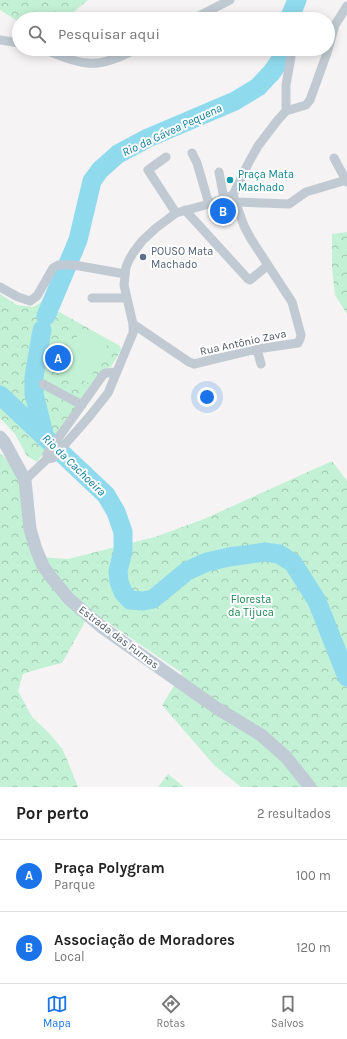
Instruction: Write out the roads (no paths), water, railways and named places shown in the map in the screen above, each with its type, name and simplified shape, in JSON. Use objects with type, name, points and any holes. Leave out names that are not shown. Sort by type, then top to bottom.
[{"type":"main road","name":"Estrada das Furnas","points":[[0,437],[6,442],[25,480],[30,528],[43,566],[69,599],[103,628],[215,707],[261,735],[286,757],[310,787]]},
{"type":"street","points":[[207,12],[230,0]]},
{"type":"street","points":[[335,25],[347,6]]},
{"type":"street","points":[[0,40],[12,41]]},
{"type":"street","points":[[62,56],[87,64],[97,63],[122,56]]},
{"type":"street","points":[[186,212],[248,279],[250,280],[264,268],[244,226],[235,198],[249,162],[258,146],[277,121],[286,111],[306,105],[310,100],[326,56]]},
{"type":"street","points":[[286,111],[286,85],[291,57]]},
{"type":"street","points":[[192,153],[198,163],[209,204]]},
{"type":"street","points":[[166,157],[150,168],[176,213]]},
{"type":"street","points":[[25,480],[89,417],[111,387],[133,333],[133,324],[124,285],[125,274],[129,260],[142,241],[176,213],[186,212],[224,199],[235,198],[289,204],[306,192],[346,181],[334,158]]},
{"type":"street","points":[[219,172],[224,199]]},
{"type":"street","points":[[0,287],[30,301],[34,300],[37,296],[53,268],[61,264],[125,274]]},
{"type":"street","name":"Rua Antônio Zava","points":[[133,324],[194,364],[257,349],[298,343],[301,335],[294,307],[264,268]]},
{"type":"street","points":[[92,298],[127,298]]},
{"type":"street","points":[[257,349],[261,364]]},
{"type":"street","points":[[59,446],[82,405],[103,375],[105,373],[116,372]]},
{"type":"street","points":[[43,384],[82,405]]},
{"type":"waterway","name":"Rio da Gávea Pequena","points":[[292,12],[297,0]]},
{"type":"waterway","name":"Rio da Gávea Pequena","points":[[46,316],[78,240],[92,181],[100,170],[118,154],[148,138],[235,101],[258,87],[272,72],[283,56]]},
{"type":"waterway","name":"Rio da Gávea Pequena","points":[[42,330],[34,377],[34,394],[45,438]]},
{"type":"waterway","name":"Rio da Cachoeira","points":[[0,395],[106,495],[116,512],[123,532],[123,551],[118,571],[119,582],[123,592],[130,600],[143,601],[153,599],[187,571],[207,562],[265,552],[279,554],[293,563],[317,601],[347,677]]},
{"type":"place","name":"Praça Mata Machado","points":[[230,180]]},
{"type":"place","name":"Associação de Moradores","points":[[223,211]]},
{"type":"place","name":"POUSO Mata Machado","points":[[143,257]]},
{"type":"place","name":"Praça Polygram","points":[[58,358]]},
{"type":"park label","name":"Floresta da Tijuca","points":[[251,605]]}]
